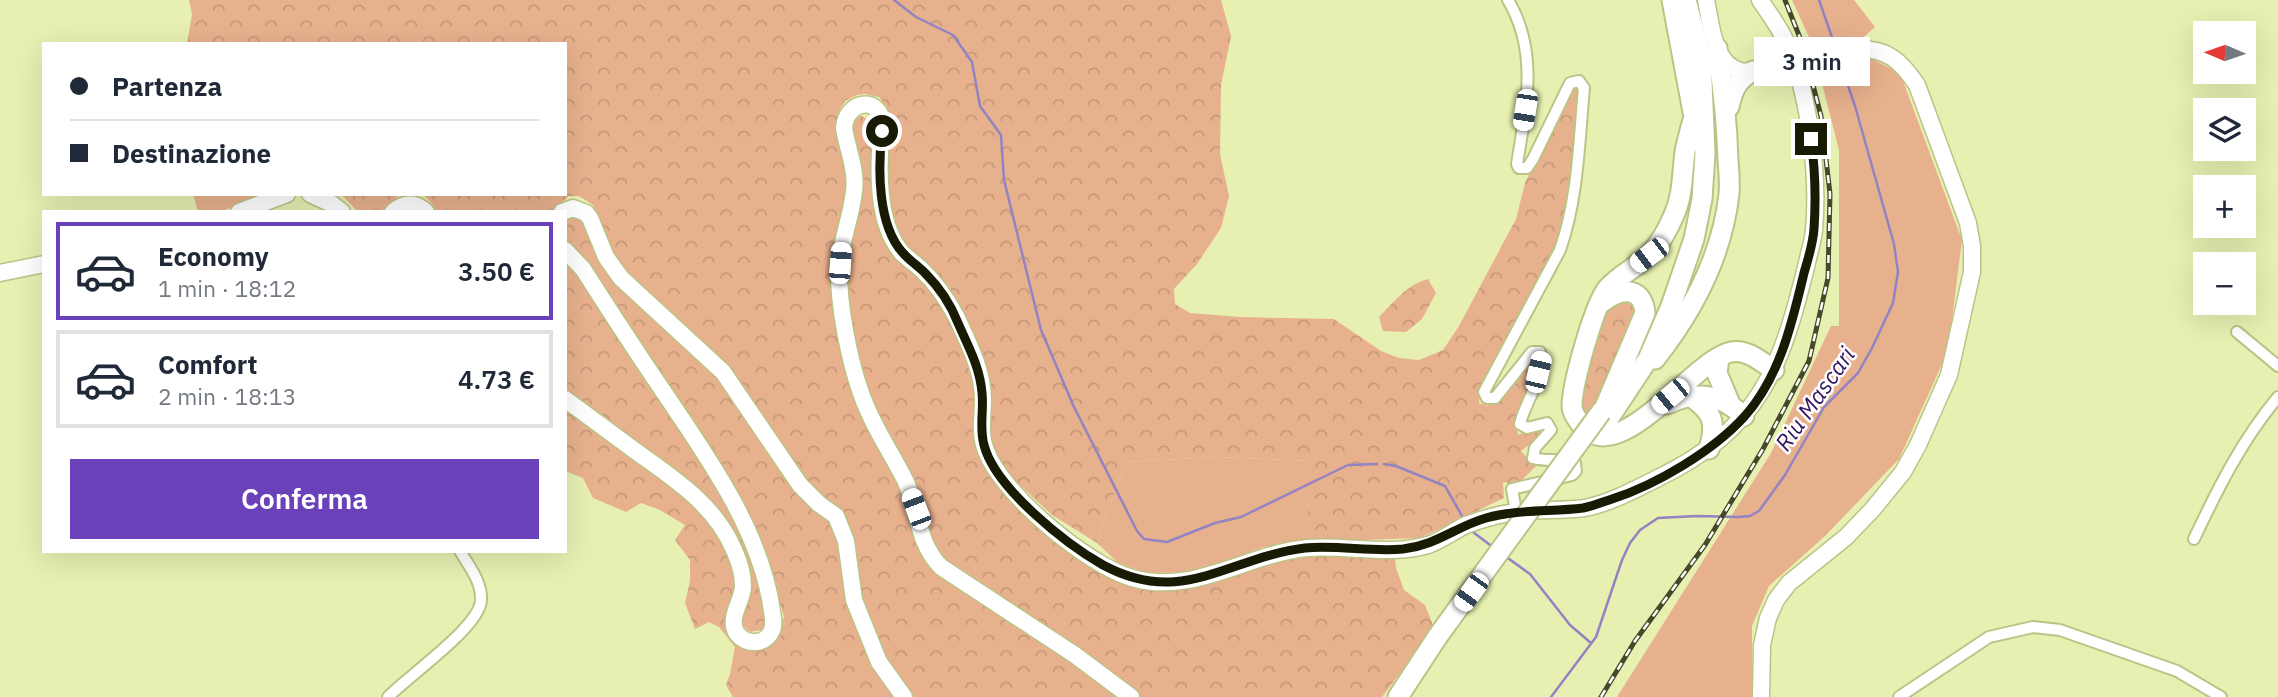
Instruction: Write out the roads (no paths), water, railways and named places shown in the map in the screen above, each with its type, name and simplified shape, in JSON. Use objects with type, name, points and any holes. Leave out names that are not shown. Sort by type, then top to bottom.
[{"type":"highway","points":[[1607,413],[1661,303],[1690,200],[1693,116],[1672,0]]},
{"type":"highway","points":[[1398,697],[1443,640],[1648,359],[1671,306],[1694,239],[1702,199],[1705,154],[1701,57],[1686,0]]},
{"type":"highway","points":[[1607,413],[1671,339],[1707,277],[1723,230],[1729,192],[1727,122],[1717,48]]},
{"type":"highway","points":[[1727,122],[1734,87],[1742,77],[1753,71]]},
{"type":"highway","points":[[1693,116],[1685,149],[1681,194],[1674,214],[1665,233],[1649,255],[1605,292],[1598,306],[1573,389],[1572,410],[1587,431],[1600,436],[1618,435],[1637,424],[1686,382],[1731,352],[1753,356],[1774,370]]},
{"type":"highway","points":[[1598,306],[1613,293],[1630,292],[1642,300],[1645,313],[1607,413]]},
{"type":"highway","points":[[1719,358],[1717,373],[1737,410]]},
{"type":"highway","points":[[1653,410],[1690,396],[1708,396],[1737,410]]},
{"type":"highway","points":[[1690,396],[1706,407],[1712,418],[1714,433],[1709,449]]},
{"type":"highway","points":[[1411,697],[1443,640]]},
{"type":"main road","points":[[1706,0],[1717,48],[1731,67],[1740,71],[1753,71],[1873,48],[1905,68],[1917,85],[1968,223],[1972,246],[1972,272],[1949,374],[1918,446],[1903,472],[1863,519],[1846,537],[1789,583],[1776,600],[1768,618],[1762,645],[1761,697]]},
{"type":"main road","points":[[1131,697],[1075,655],[941,567],[929,555],[906,482],[871,418],[859,387],[844,321],[839,278],[841,248],[855,187],[844,122],[847,114],[854,107],[869,106],[877,110],[882,118],[879,166],[888,230],[901,252],[926,273],[955,314],[980,372],[984,449],[996,471],[1021,500],[1057,534],[1102,564],[1132,578],[1163,582],[1202,579],[1272,554],[1308,548],[1399,549],[1429,545],[1476,522],[1516,512],[1585,508],[1617,498],[1709,449],[1737,410],[1774,370],[1784,348],[1814,232],[1814,161],[1804,95],[1785,39],[1760,0]]},
{"type":"main road","points":[[244,210],[282,196]]},
{"type":"main road","points":[[314,196],[340,210]]},
{"type":"main road","points":[[397,210],[410,204],[423,210]]},
{"type":"main road","points":[[567,210],[573,208],[586,213],[606,257],[621,278],[723,372],[800,485],[836,516],[846,541],[854,600],[879,662],[904,697]]},
{"type":"main road","points":[[567,252],[583,269],[706,456],[752,540],[769,588],[774,619],[771,632],[765,639],[750,642],[736,632],[734,621],[743,589],[742,573],[733,548],[708,508],[685,486],[567,400]]},
{"type":"main road","points":[[0,273],[42,264]]},
{"type":"street","points":[[1508,0],[1519,18],[1527,52],[1528,80],[1517,164],[1520,169],[1527,168],[1533,159],[1570,83],[1577,80],[1584,86],[1567,230],[1560,250],[1484,392],[1487,398],[1495,398],[1532,352],[1540,352],[1542,358],[1535,387],[1520,424],[1527,428],[1542,423],[1550,425],[1551,430],[1535,448],[1533,458],[1569,461],[1575,463],[1577,468],[1572,475],[1512,489],[1516,512]]},
{"type":"street","points":[[2237,332],[2278,366]]},
{"type":"street","points":[[2194,539],[2223,477],[2261,418],[2278,397]]},
{"type":"street","points":[[388,697],[466,628],[480,609],[479,582],[461,553]]},
{"type":"street","points":[[1899,697],[1989,637],[2033,626],[2060,630],[2177,671],[2221,697]]},
{"type":"waterway","points":[[894,0],[916,17],[953,35],[972,62],[980,106],[1001,135],[1004,180],[1041,330],[1074,407],[1137,531],[1144,539],[1167,542],[1215,523],[1241,517],[1348,465],[1377,464]]},
{"type":"waterway","name":"Riu Mascari","points":[[1819,0],[1835,46]]},
{"type":"waterway","name":"Riu Mascari","points":[[1551,697],[1596,637],[1622,560],[1640,530],[1658,518],[1739,517],[1750,516],[1759,511],[1785,475],[1824,407],[1858,373],[1893,303],[1898,272],[1894,244],[1839,59]]},
{"type":"waterway","points":[[1384,464],[1396,466],[1445,486],[1462,516]]},
{"type":"waterway","points":[[1469,529],[1494,548]]},
{"type":"waterway","points":[[1505,556],[1530,574],[1570,625],[1591,643]]},
{"type":"railway","points":[[1601,697],[1635,641],[1705,545],[1763,449],[1809,361],[1828,278],[1830,194],[1821,116],[1802,43],[1785,0]]}]
